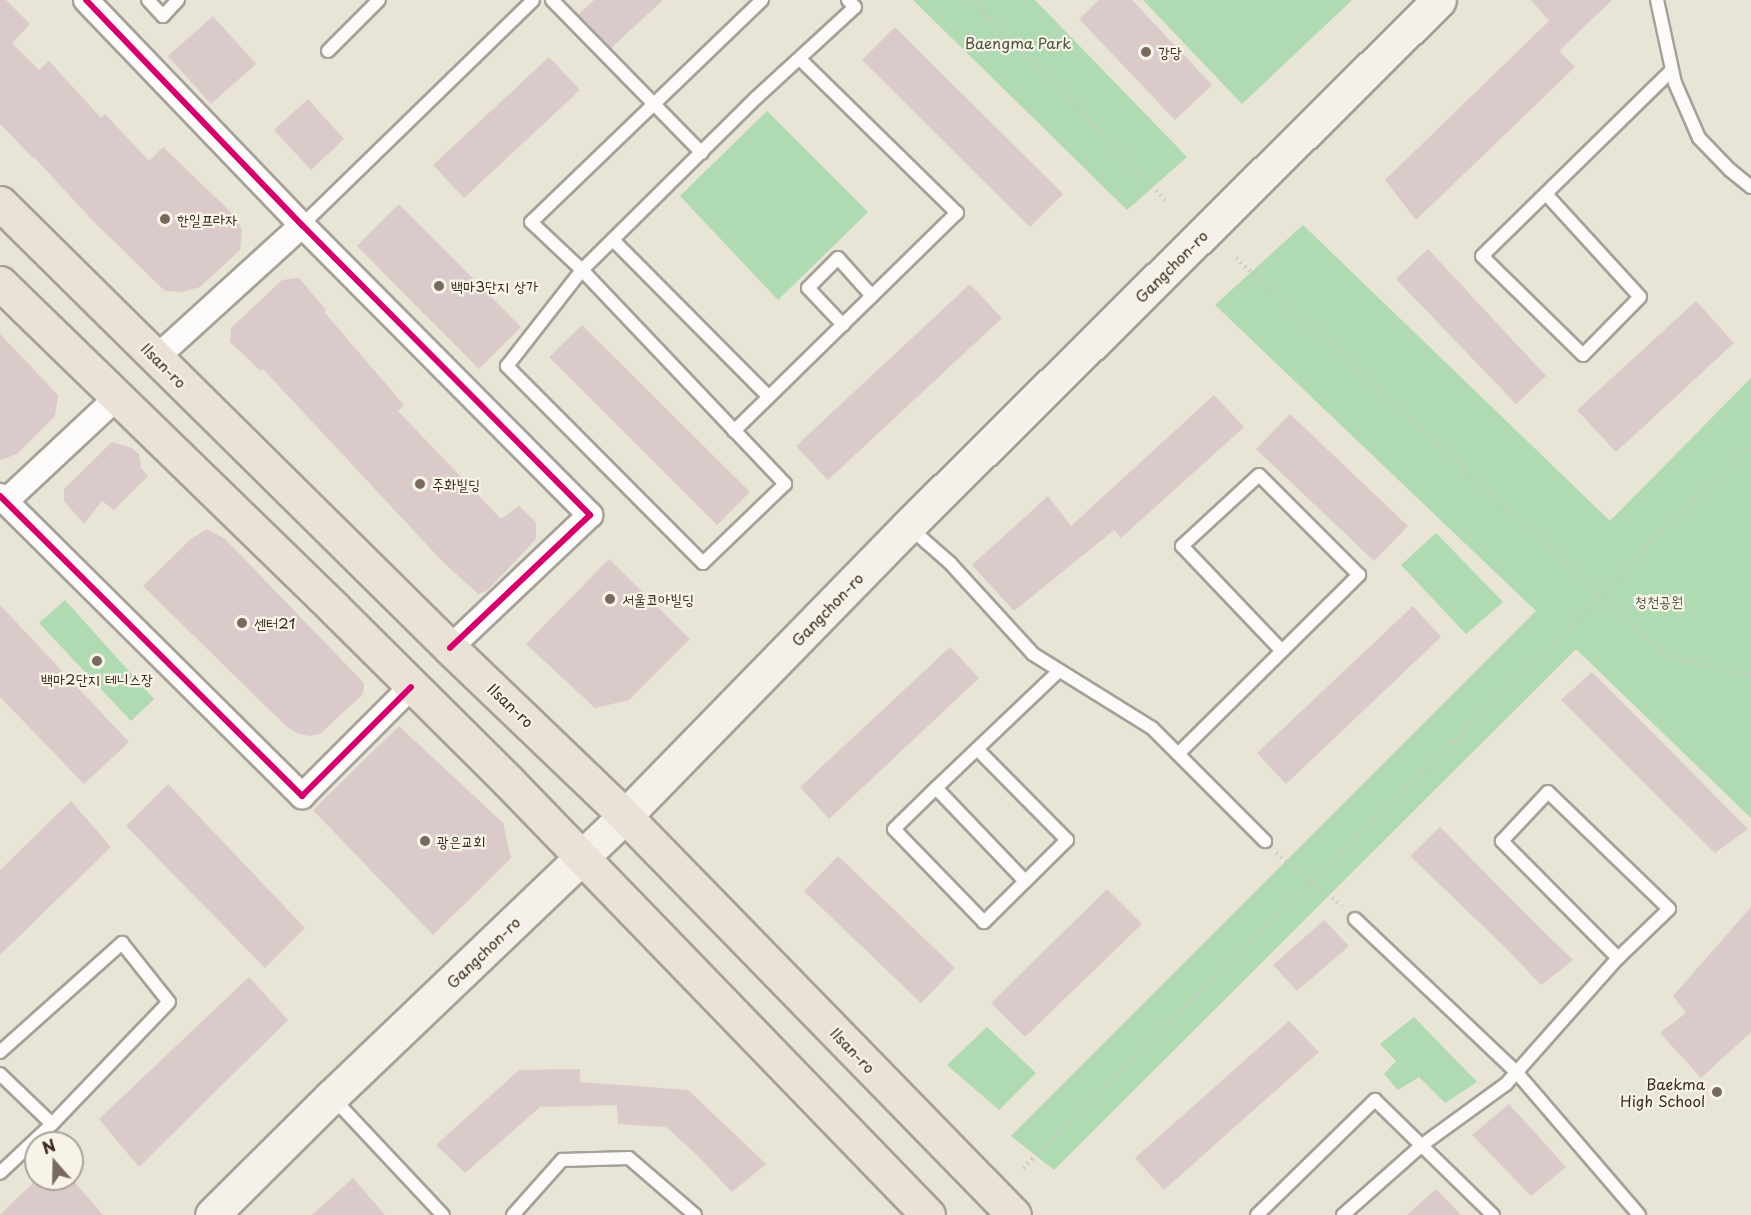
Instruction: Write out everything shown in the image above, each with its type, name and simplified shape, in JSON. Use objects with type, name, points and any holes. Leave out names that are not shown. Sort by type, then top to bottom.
[{"type":"main road","name":"Gangchon-ro","points":[[212,1215],[332,1096],[625,816],[908,526],[1439,0]]},
{"type":"main road","name":"Ilsan-ro","points":[[0,203],[450,648],[625,816],[1014,1215]]},
{"type":"main road","points":[[0,283],[581,857],[928,1215]]},
{"type":"street","points":[[86,0],[302,225],[590,515],[450,648]]},
{"type":"street","points":[[156,358],[302,225]]},
{"type":"street","points":[[117,397],[2,501],[302,796],[411,687]]},
{"type":"lane","points":[[148,0],[163,16],[178,0]]},
{"type":"lane","points":[[328,51],[379,0]]},
{"type":"lane","points":[[302,225],[533,0]]},
{"type":"lane","points":[[552,0],[702,153]]},
{"type":"lane","points":[[762,0],[531,222],[582,270],[785,484],[703,563],[507,366],[582,270],[756,98],[855,7],[848,0]]},
{"type":"lane","points":[[1657,0],[1672,70],[1699,138],[1730,170],[1751,187]]},
{"type":"lane","points":[[734,431],[957,213],[800,59]]},
{"type":"lane","points":[[1546,194],[1640,297],[1583,355],[1482,256],[1672,70]]},
{"type":"lane","points":[[613,240],[770,397]]},
{"type":"lane","points":[[843,325],[808,288],[838,258],[872,296]]},
{"type":"lane","points":[[1178,754],[1359,576],[1259,475],[1182,546],[1282,651]]},
{"type":"lane","points":[[908,526],[950,563],[1033,654],[1152,728],[1265,841]]},
{"type":"lane","points":[[977,749],[1067,840],[984,922],[894,829],[936,788],[977,749],[1059,671]]},
{"type":"lane","points":[[936,788],[1025,881]]},
{"type":"lane","points":[[1344,1215],[1422,1145],[1506,1084],[1618,958],[1669,909],[1548,792],[1502,841],[1618,958]]},
{"type":"lane","points":[[1355,919],[1517,1073],[1639,1215]]},
{"type":"lane","points":[[0,1052],[122,943],[169,1002],[52,1124],[0,1173]]},
{"type":"lane","points":[[0,1074],[52,1124]]},
{"type":"lane","points":[[332,1096],[443,1215]]},
{"type":"lane","points":[[1257,1215],[1375,1100],[1493,1215]]},
{"type":"lane","points":[[513,1215],[562,1160],[629,1158],[696,1215]]},
{"type":"path","points":[[972,0],[1166,201]]},
{"type":"path","points":[[1236,258],[1668,657],[1751,676]]},
{"type":"path","points":[[1023,1168],[1311,881],[1602,597],[1650,543],[1751,448]]},
{"type":"path","points":[[1746,453],[1751,458]]},
{"type":"path","points":[[1265,841],[1287,863],[1355,919]]},
{"type":"green space","name":"Baengma Park","points":[[913,0],[1035,0],[1187,157],[1127,210]]},
{"type":"green space","points":[[1143,0],[1352,0],[1242,104]]},
{"type":"green space","points":[[767,111],[868,212],[778,300],[680,196]]},
{"type":"green space","name":"청천공원","points":[[1303,225],[1610,521],[1751,378],[1751,818],[1576,649],[1054,1170],[1011,1136],[1536,611],[1215,305]]},
{"type":"green space","points":[[1436,533],[1503,602],[1466,634],[1401,565]]},
{"type":"green space","name":"백마2단지 테니스장","points":[[65,600],[154,699],[131,721],[39,623]]},
{"type":"green space","points":[[1414,1017],[1477,1082],[1445,1103],[1419,1077],[1398,1090],[1384,1074],[1396,1061],[1380,1044]]},
{"type":"green space","points":[[987,1027],[1036,1073],[999,1110],[947,1065]]},
{"type":"building","points":[[0,0],[6,0],[30,24],[12,43],[39,70],[49,61],[101,118],[105,114],[149,161],[163,147],[237,218],[242,231],[240,250],[200,287],[182,292],[165,291],[92,220],[0,124]]},
{"type":"building","points":[[594,0],[663,0],[611,48],[578,15]]},
{"type":"building","name":"강당","points":[[1099,0],[1132,0],[1212,85],[1175,120],[1079,19]]},
{"type":"building","points":[[1531,0],[1612,0],[1559,51],[1575,67],[1416,220],[1385,180],[1549,21]]},
{"type":"building","points":[[213,16],[256,64],[211,104],[168,56]]},
{"type":"building","points":[[895,27],[1063,194],[1030,227],[862,60]]},
{"type":"building","points":[[549,57],[580,90],[464,198],[433,165]]},
{"type":"building","points":[[308,99],[344,139],[311,170],[274,130]]},
{"type":"building","name":"백마3단지 상가","points":[[399,204],[521,327],[479,369],[357,246]]},
{"type":"building","points":[[1428,249],[1546,376],[1516,404],[1396,279]]},
{"type":"building","points":[[299,278],[326,310],[324,312],[404,405],[398,411],[501,519],[519,506],[536,522],[536,539],[487,591],[478,594],[442,561],[263,369],[261,371],[230,342],[231,328],[282,280]]},
{"type":"building","points":[[970,284],[1002,318],[828,480],[796,446]]},
{"type":"building","points":[[1696,301],[1734,343],[1616,452],[1577,410]]},
{"type":"building","points":[[582,325],[750,492],[717,525],[549,357]]},
{"type":"building","points":[[0,334],[58,395],[55,416],[17,454],[0,460]]},
{"type":"building","points":[[1214,395],[1244,427],[1121,538],[1114,530],[1014,611],[972,565],[1048,496],[1071,526]]},
{"type":"building","points":[[1290,414],[1408,526],[1374,561],[1256,449]]},
{"type":"building","points":[[112,442],[132,448],[139,454],[141,468],[148,476],[114,510],[102,501],[84,524],[64,501],[64,489]]},
{"type":"building","name":"센터21","points":[[207,529],[225,539],[364,683],[363,694],[320,734],[309,736],[297,733],[286,726],[143,586],[191,539]]},
{"type":"building","name":"서울코아빌딩","points":[[609,559],[690,639],[629,700],[595,708],[526,644]]},
{"type":"building","points":[[0,605],[129,742],[84,784],[0,697]]},
{"type":"building","points":[[1413,606],[1441,637],[1286,784],[1257,753]]},
{"type":"building","points":[[950,647],[979,678],[829,819],[800,787]]},
{"type":"building","points":[[1592,672],[1748,829],[1715,853],[1561,700]]},
{"type":"building","name":"광은교회","points":[[399,726],[503,823],[511,858],[433,935],[313,810]]},
{"type":"building","points":[[168,784],[305,928],[265,968],[126,826]]},
{"type":"building","points":[[71,801],[111,847],[0,955],[0,870]]},
{"type":"building","points":[[1440,827],[1573,960],[1541,985],[1410,856]]},
{"type":"building","points":[[838,856],[955,968],[921,1003],[804,891]]},
{"type":"building","points":[[1107,889],[1142,924],[1025,1037],[991,1003]]},
{"type":"building","points":[[1751,907],[1751,1032],[1701,1078],[1660,1033],[1686,1013],[1673,996]]},
{"type":"building","points":[[1324,920],[1349,946],[1297,991],[1273,965]]},
{"type":"building","points":[[249,977],[288,1020],[139,1167],[99,1119]]},
{"type":"building","points":[[1289,1021],[1319,1052],[1164,1190],[1135,1158]]},
{"type":"building","points":[[580,1069],[580,1082],[688,1090],[766,1164],[732,1192],[696,1154],[666,1127],[618,1124],[617,1105],[540,1107],[465,1173],[436,1145],[519,1070]]},
{"type":"building","points":[[1509,1104],[1566,1167],[1531,1196],[1472,1135]]},
{"type":"building","points":[[353,1178],[385,1215],[312,1215]]},
{"type":"building","points":[[1436,1189],[1461,1215],[1407,1215]]},
{"type":"building","points":[[25,1191],[82,1191],[103,1215],[0,1215]]},
{"type":"cycle path","points":[[86,0],[302,225],[590,515],[450,648]]},
{"type":"cycle path","points":[[0,496],[302,796],[411,687]]},
{"type":"place","name":"강당","points":[[1146,52]]},
{"type":"place","name":"한일프라자","points":[[165,219]]},
{"type":"place","name":"백마3단지 상가","points":[[439,286]]},
{"type":"place","name":"주화빌딩","points":[[420,484]]},
{"type":"place","name":"서울코아빌딩","points":[[610,599]]},
{"type":"place","name":"센터21","points":[[242,623]]},
{"type":"place","name":"백마2단지 테니스장","points":[[97,661]]},
{"type":"place","name":"광은교회","points":[[425,841]]},
{"type":"place","name":"Baekma High School","points":[[1717,1092]]}]
